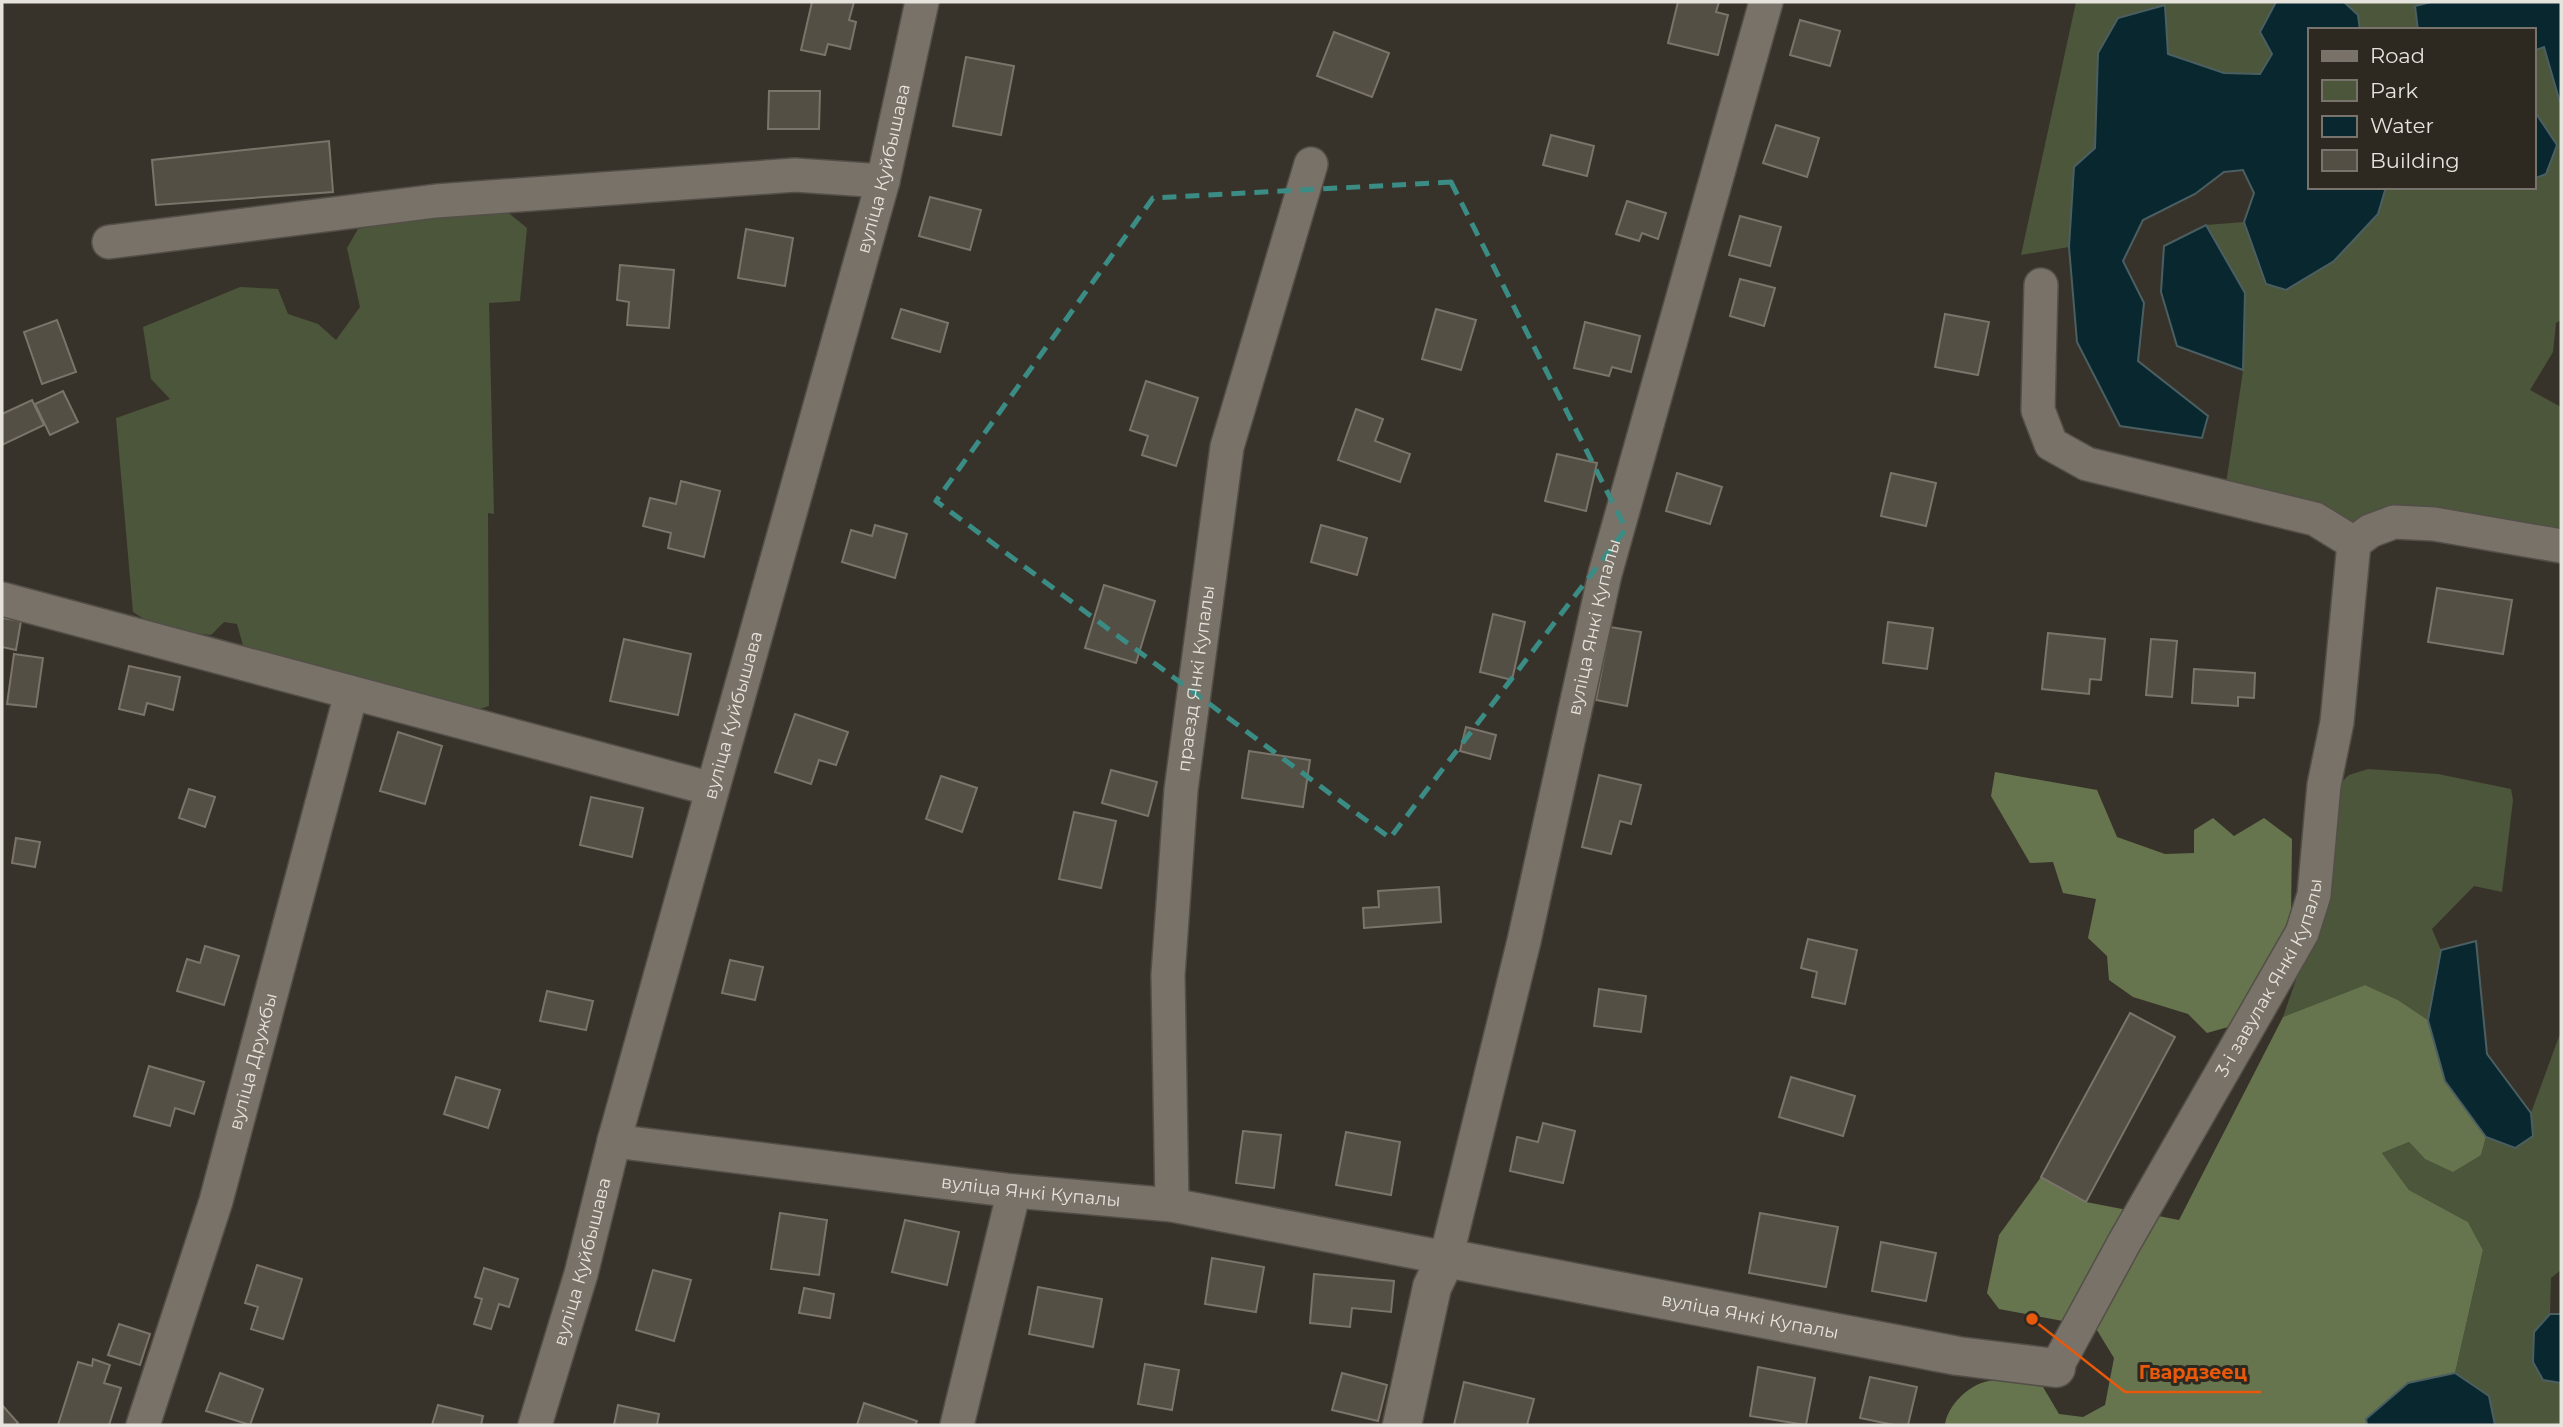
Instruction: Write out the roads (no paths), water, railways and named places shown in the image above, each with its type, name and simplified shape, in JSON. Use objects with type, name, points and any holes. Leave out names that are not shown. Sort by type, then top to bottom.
[{"type":"street","name":"вуліца Куйбышава","points":[[535,1425],[581,1274],[614,1141],[883,181],[922,2]]},
{"type":"street","name":"вуліца Янкі Купалы","points":[[1402,1425],[1432,1287],[1446,1258],[1527,928],[1605,573],[1766,2]]},
{"type":"street","name":"праезд Янкі Купалы","points":[[1172,1205],[1168,975],[1182,776],[1227,447],[1311,164]]},
{"type":"street","points":[[109,242],[436,201],[795,176],[883,181]]},
{"type":"street","points":[[2040,285],[2038,410],[2050,444],[2087,464],[2315,519],[2354,543],[2370,531],[2394,522],[2434,524],[2561,546]]},
{"type":"street","name":"3-і завулак Янкі Купалы","points":[[2056,1368],[2124,1243],[2302,933],[2314,895],[2325,785],[2337,722],[2354,543]]},
{"type":"street","points":[[2,599],[712,789]]},
{"type":"street","name":"вуліца Дружбы","points":[[143,1425],[216,1201],[351,694]]},
{"type":"street","name":"вуліца Янкі Купалы","points":[[614,1141],[1014,1191],[1172,1205],[1958,1356],[2056,1368]]},
{"type":"street","points":[[957,1425],[1014,1191]]},
{"type":"water","points":[[2276,2],[2344,2],[2358,15],[2360,28],[2308,28],[2308,189],[2385,189],[2378,214],[2334,261],[2286,290],[2266,284],[2244,222],[2254,193],[2243,170],[2224,172],[2195,194],[2143,220],[2123,261],[2144,303],[2138,361],[2208,416],[2202,438],[2120,426],[2077,342],[2069,247],[2074,167],[2095,148],[2098,53],[2118,18],[2165,5],[2168,54],[2224,73],[2260,74],[2272,54],[2260,32]]},
{"type":"water","points":[[2431,2],[2561,2],[2561,106],[2544,47],[2535,50],[2535,28],[2418,28],[2415,6]]},
{"type":"water","points":[[2535,112],[2557,145],[2546,174],[2535,178]]},
{"type":"water","points":[[2206,225],[2245,293],[2243,370],[2177,346],[2161,292],[2164,246]]},
{"type":"water","points":[[2476,941],[2487,1054],[2531,1113],[2533,1136],[2515,1148],[2486,1137],[2445,1081],[2428,1020],[2441,950]]},
{"type":"water","points":[[2550,1314],[2561,1314],[2561,1383],[2543,1380],[2533,1362],[2534,1332]]},
{"type":"water","points":[[2455,1373],[2489,1396],[2495,1425],[2367,1425],[2366,1419],[2408,1383]]},
{"type":"place","name":"Гвардзеец","points":[[2032,1319]]}]
